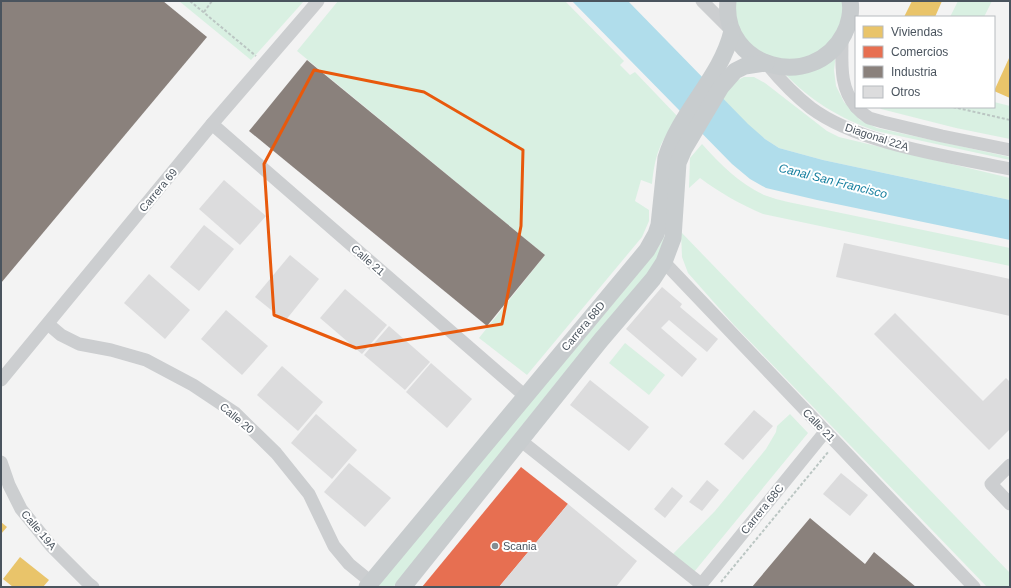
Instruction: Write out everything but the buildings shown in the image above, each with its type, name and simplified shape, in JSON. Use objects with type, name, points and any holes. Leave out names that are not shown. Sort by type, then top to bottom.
[{"type":"main road","points":[[728,1],[728,18],[732,31],[741,44],[752,55],[766,63],[777,67],[788,68],[804,66],[819,60],[832,51],[842,39],[849,21],[860,1]]},
{"type":"main road","points":[[849,21],[850,1]]},
{"type":"main road","name":"Carrera 68D","points":[[369,585],[647,250],[659,225],[666,158],[670,147],[686,130],[716,83],[732,31]]},
{"type":"main road","name":"Carrera 68D","points":[[716,83],[739,68],[766,63]]},
{"type":"main road","name":"Carrera 68D","points":[[403,587],[601,340],[653,279],[664,262],[672,238],[678,163],[686,130]]},
{"type":"street","name":"Carrera 69","points":[[1,380],[212,124],[318,1]]},
{"type":"street","points":[[702,1],[732,31]]},
{"type":"street","name":"Diagonal 22A","points":[[842,39],[842,72],[844,83],[847,93],[855,105]]},
{"type":"street","name":"Diagonal 22A","points":[[766,63],[783,84],[802,101],[812,109],[847,128],[879,140],[914,149],[1010,169]]},
{"type":"street","name":"Diagonal 22A","points":[[857,108],[869,118],[883,122],[1010,150]]},
{"type":"street","name":"Calle 21","points":[[212,124],[525,396]]},
{"type":"street","name":"Calle 21","points":[[664,262],[974,587]]},
{"type":"street","name":"Calle 20","points":[[48,324],[61,335],[79,344],[111,350],[146,360],[193,385],[235,413],[276,452],[308,494],[334,546],[369,585]]},
{"type":"street","name":"Carrera 68C","points":[[700,585],[825,432]]},
{"type":"street","points":[[520,440],[700,585]]},
{"type":"street","name":"Calle 19A","points":[[1,462],[21,509],[51,546],[93,587]]},
{"type":"street","points":[[1010,465],[991,484],[1010,504]]},
{"type":"path","points":[[190,1],[265,63]]},
{"type":"path","points":[[204,12],[212,1]]},
{"type":"path","points":[[956,108],[1010,120]]},
{"type":"path","points":[[717,587],[836,442]]},
{"type":"highlighted area","points":[[314,70],[424,92],[523,150],[521,226],[502,324],[356,348],[274,315],[264,164]]},
{"type":"green space","points":[[179,1],[304,1],[251,60]]},
{"type":"green space","points":[[338,1],[565,1],[624,61],[620,65],[630,75],[635,72],[679,118],[667,134],[660,148],[652,184],[641,180],[635,201],[649,210],[649,221],[642,237],[527,375],[479,338],[545,255],[297,51]]},
{"type":"green space","points":[[735,1],[843,1],[838,31],[827,45],[814,54],[799,59],[782,60],[767,56],[753,48],[743,35],[736,19]]},
{"type":"green space","points":[[958,1],[992,1],[984,16],[950,16]]},
{"type":"green space","points":[[836,55],[834,70],[836,86],[844,102],[860,120],[877,128],[1010,157],[1010,160],[876,131],[863,126],[826,108],[794,83],[784,73],[822,67]]},
{"type":"green space","points":[[744,77],[754,77],[765,83],[827,131],[839,137],[1010,178],[1010,200],[823,160],[779,148],[748,125],[723,99],[732,83]]},
{"type":"green space","points":[[995,102],[1010,106],[1010,139],[956,128],[880,108],[995,108]]},
{"type":"green space","points":[[702,144],[731,173],[746,185],[764,195],[788,202],[1010,248],[1010,266],[763,214],[730,198],[700,178],[689,188],[690,158]]},
{"type":"green space","points":[[667,232],[656,263],[556,383],[393,587],[375,587],[632,281],[658,248]]},
{"type":"green space","points":[[681,232],[1010,573],[1010,587],[987,587],[734,325],[688,273],[682,257]]},
{"type":"green space","points":[[625,343],[665,375],[649,395],[609,363]]},
{"type":"green space","points":[[790,414],[808,433],[694,572],[672,555],[715,511],[766,449],[776,432],[777,426]]},
{"type":"water","name":"Canal San Francisco","points":[[572,1],[628,1],[748,124],[765,139],[779,148],[823,160],[1010,200],[1010,240],[766,188],[750,179],[732,164]]},
{"type":"place","name":"Scania","points":[[495,546]]}]
